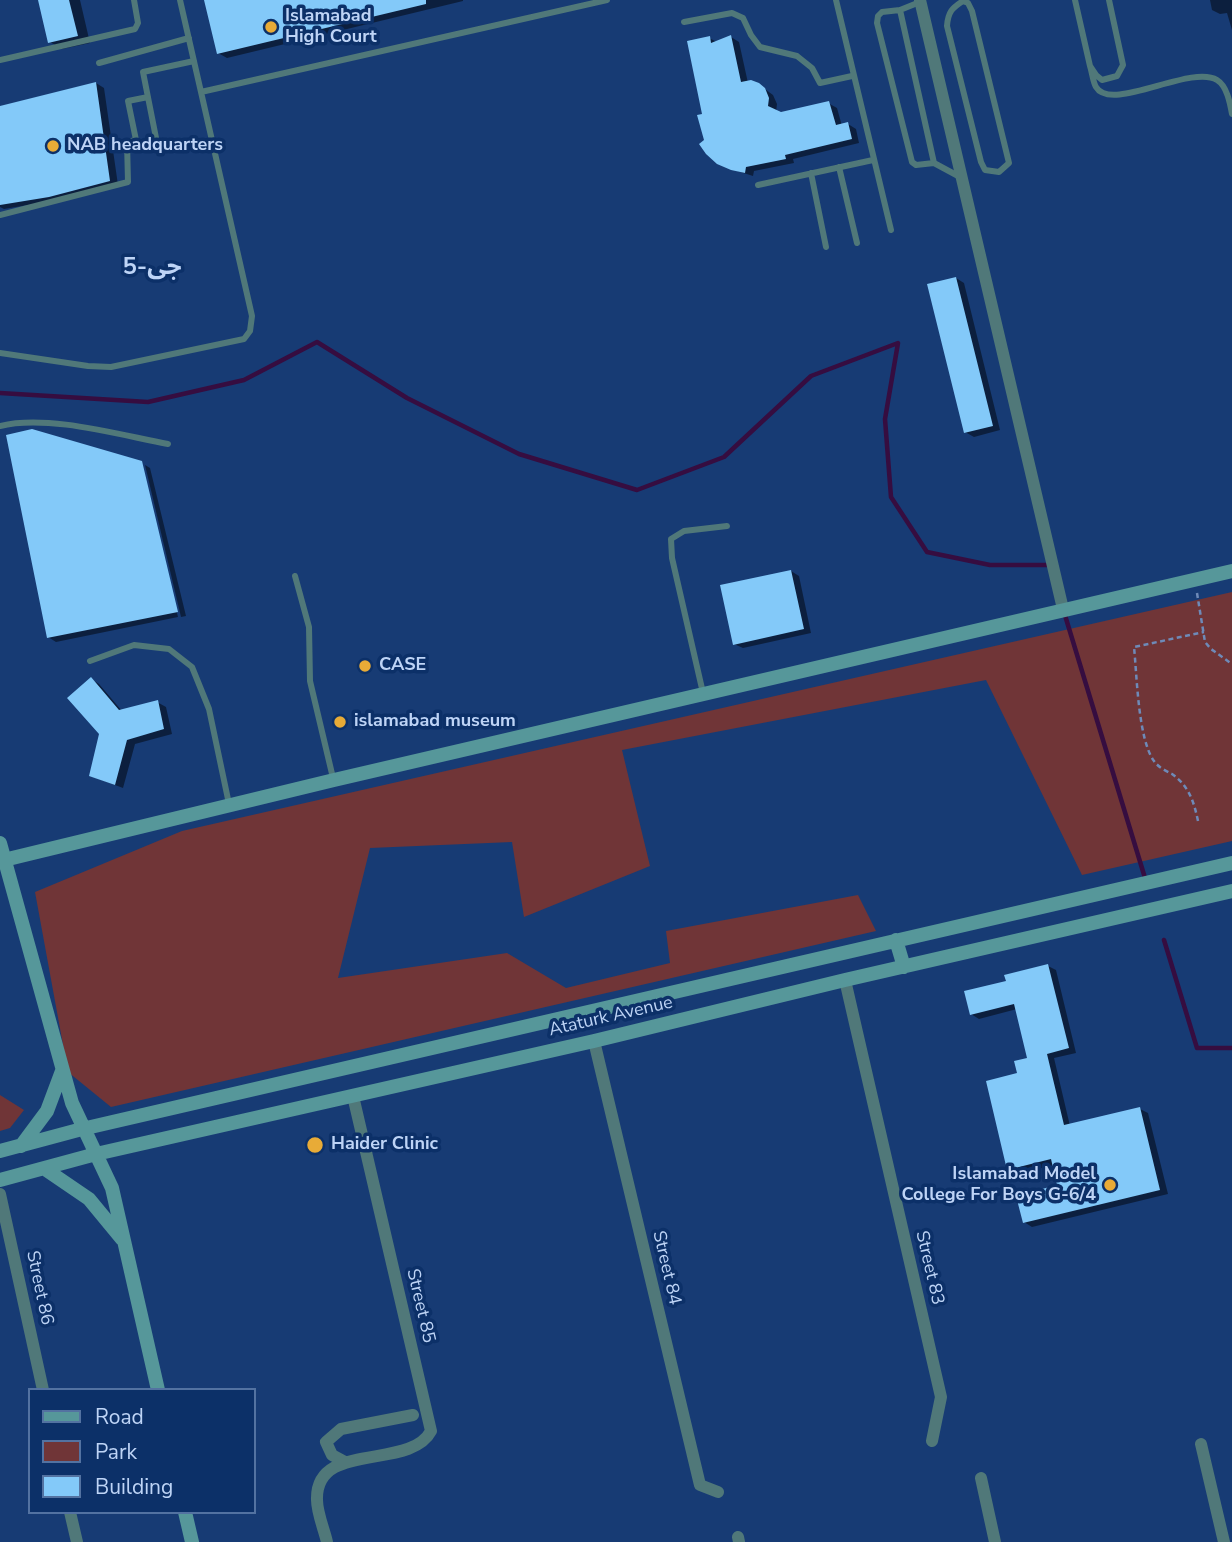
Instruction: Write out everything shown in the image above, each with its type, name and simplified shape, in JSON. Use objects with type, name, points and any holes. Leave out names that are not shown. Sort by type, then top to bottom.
[{"type":"street","points":[[920,1],[1063,609]]},
{"type":"street","points":[[2,861],[334,780],[1232,571]]},
{"type":"street","points":[[0,843],[2,861],[62,1071],[82,1129],[112,1188],[158,1388]]},
{"type":"street","name":"Ataturk Avenue","points":[[0,1152],[82,1129],[1232,863]]},
{"type":"street","name":"Ataturk Avenue","points":[[0,1180],[96,1154],[594,1041],[1232,891]]},
{"type":"street","points":[[896,940],[904,967]]},
{"type":"street","name":"Street 83","points":[[845,980],[941,1396],[933,1441]]},
{"type":"street","name":"Street 84","points":[[594,1041],[700,1485],[718,1492]]},
{"type":"street","points":[[21,1146],[47,1111],[62,1071]]},
{"type":"street","name":"Street 85","points":[[345,1462],[416,1448],[427,1440],[432,1431],[354,1096]]},
{"type":"street","points":[[45,1169],[89,1199],[124,1243]]},
{"type":"street","name":"Street 86","points":[[0,1194],[43,1388]]},
{"type":"street","points":[[345,1462],[332,1455],[326,1443],[341,1429],[414,1415]]},
{"type":"street","points":[[1201,1444],[1224,1542]]},
{"type":"street","points":[[327,1542],[317,1502],[320,1480],[327,1472],[345,1462]]},
{"type":"street","points":[[981,1478],[995,1542]]},
{"type":"street","points":[[70,1514],[77,1542]]},
{"type":"street","points":[[185,1514],[192,1542]]},
{"type":"lane","points":[[0,60],[135,29],[138,23],[134,0]]},
{"type":"lane","points":[[0,353],[111,367],[244,339],[250,331],[252,316],[180,0]]},
{"type":"lane","points":[[201,92],[607,0]]},
{"type":"lane","points":[[836,0],[852,76],[891,230]]},
{"type":"lane","points":[[1076,0],[1096,88],[1104,94],[1121,94],[1194,77],[1208,77],[1223,86],[1232,114]]},
{"type":"lane","points":[[1090,66],[1102,80],[1117,76],[1123,65],[1109,0]]},
{"type":"lane","points":[[920,1],[900,10],[882,12],[877,23],[912,163],[934,163],[944,171],[962,178]]},
{"type":"lane","points":[[964,1],[972,10],[1008,157],[1007,167],[999,172],[985,170],[981,162],[947,26],[952,8],[964,1]]},
{"type":"lane","points":[[900,10],[934,163]]},
{"type":"lane","points":[[684,22],[732,13],[743,18],[760,47],[797,56],[812,68],[820,83],[852,76]]},
{"type":"lane","points":[[99,63],[189,38]]},
{"type":"lane","points":[[159,153],[143,72],[194,61]]},
{"type":"lane","points":[[0,215],[128,181],[127,142],[136,140],[128,101],[148,97]]},
{"type":"lane","points":[[758,185],[873,160]]},
{"type":"lane","points":[[839,167],[857,243]]},
{"type":"lane","points":[[811,173],[826,247]]},
{"type":"lane","points":[[0,426],[58,424],[168,444]]},
{"type":"lane","points":[[704,695],[672,558],[671,539],[684,531],[727,526]]},
{"type":"lane","points":[[295,576],[309,627],[310,681],[334,780]]},
{"type":"lane","points":[[90,661],[134,645],[169,649],[192,667],[209,709],[230,806]]},
{"type":"path","points":[[1195,579],[1207,646],[1232,664]]},
{"type":"path","points":[[1198,821],[1188,789],[1154,762],[1148,749],[1134,647],[1204,632]]},
{"type":"green space","points":[[1232,592],[1232,841],[1082,875],[986,680],[622,750],[650,866],[524,917],[512,842],[370,848],[338,978],[507,953],[566,988],[670,963],[666,931],[858,895],[876,931],[111,1107],[68,1072],[35,892],[182,831]]},
{"type":"green space","points":[[0,1095],[24,1110],[10,1128],[0,1131]]},
{"type":"building","points":[[38,0],[69,0],[78,36],[48,43]]},
{"type":"building","name":"Islamabad High Court","points":[[204,0],[426,0],[426,4],[217,54]]},
{"type":"building","points":[[731,35],[741,82],[751,80],[765,88],[769,98],[768,106],[781,112],[829,101],[836,125],[848,122],[852,139],[785,155],[786,159],[746,167],[745,173],[717,164],[699,144],[704,140],[697,115],[702,114],[687,41],[710,36],[711,43]]},
{"type":"building","name":"NAB headquarters","points":[[96,82],[110,181],[49,197],[0,205],[0,106]]},
{"type":"building","points":[[956,277],[993,426],[964,433],[927,284]]},
{"type":"building","points":[[32,429],[142,461],[178,612],[47,638],[6,435]]},
{"type":"building","points":[[791,570],[804,629],[733,645],[720,585]]},
{"type":"building","points":[[91,677],[119,710],[158,700],[164,729],[127,740],[115,785],[89,776],[99,734],[67,698]]},
{"type":"building","name":"Islamabad Model College For Boys G-6/4","points":[[1048,964],[1069,1048],[1047,1054],[1064,1125],[1140,1107],[1160,1190],[1023,1223],[1016,1196],[1057,1185],[1051,1159],[1007,1170],[986,1081],[1017,1073],[1014,1061],[1027,1058],[1014,1004],[970,1015],[964,991],[1006,981],[1004,975]]},
{"type":"waterway","points":[[0,393],[148,402],[244,380],[317,342],[407,398],[519,454],[637,490],[724,457],[811,376],[898,343],[885,419],[891,497],[927,552],[990,565],[1050,567]]},
{"type":"waterway","points":[[1064,612],[1145,878]]},
{"type":"waterway","points":[[1164,940],[1197,1048],[1232,1048]]},
{"type":"place","name":"Islamabad High Court","points":[[271,27]]},
{"type":"place","name":"NAB headquarters","points":[[53,146]]},
{"type":"place","name":"CASE","points":[[365,666]]},
{"type":"place","name":"islamabad museum","points":[[340,722]]},
{"type":"place","name":"Haider Clinic","points":[[315,1145]]},
{"type":"place","name":"Islamabad Model College For Boys G-6/4","points":[[1110,1185]]},
{"type":"district","name":"جی-5","points":[[152,268]]}]
